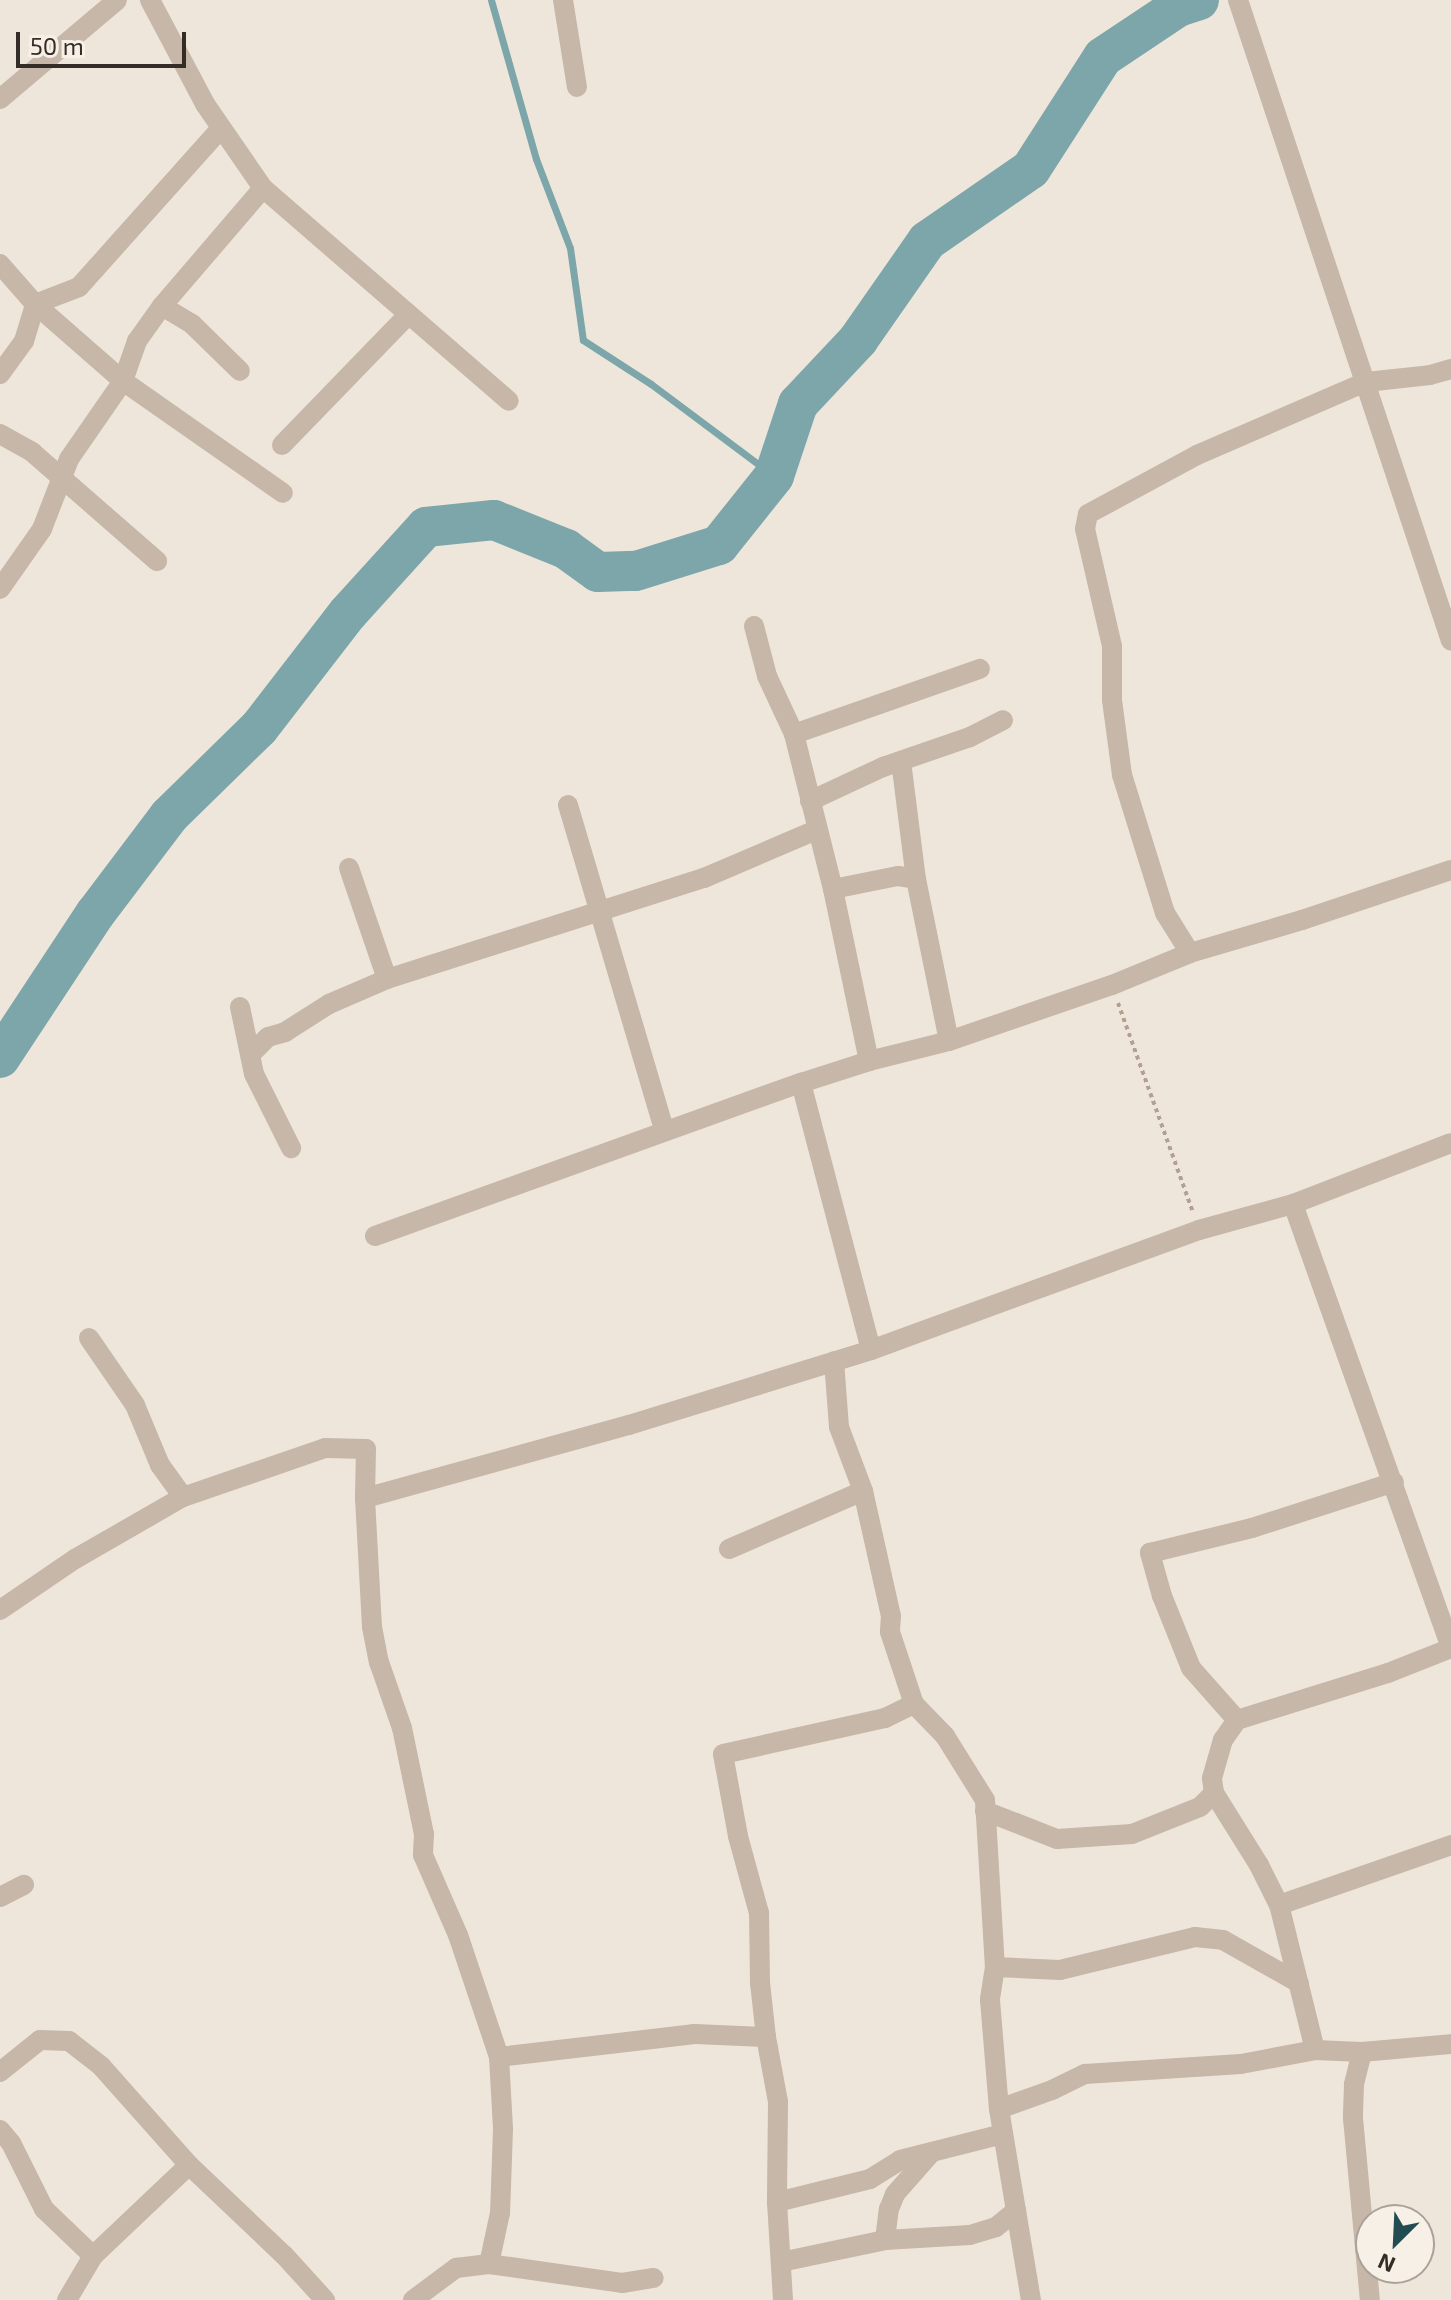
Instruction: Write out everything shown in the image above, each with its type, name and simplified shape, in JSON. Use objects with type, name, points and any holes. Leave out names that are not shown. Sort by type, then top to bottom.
[{"type":"street","points":[[0,99],[117,0]]},
{"type":"street","points":[[150,0],[221,128],[263,188],[509,401]]},
{"type":"street","points":[[563,0],[577,87]]},
{"type":"street","points":[[1238,0],[1243,24],[1451,641]]},
{"type":"street","points":[[35,304],[79,287],[221,128]]},
{"type":"street","points":[[0,589],[42,529],[69,459],[123,381],[137,341],[162,306],[263,188]]},
{"type":"street","points":[[0,264],[35,304],[123,381],[283,493]]},
{"type":"street","points":[[0,374],[24,341],[35,304]]},
{"type":"street","points":[[162,306],[192,324],[240,371]]},
{"type":"street","points":[[282,445],[409,314]]},
{"type":"street","points":[[1190,953],[1165,913],[1122,775],[1112,700],[1112,646],[1085,529],[1088,514],[1197,455],[1366,382],[1430,375],[1451,369]]},
{"type":"street","points":[[0,434],[32,452],[157,561]]},
{"type":"street","points":[[754,626],[767,676],[794,734],[833,889],[869,1061]]},
{"type":"street","points":[[794,734],[980,669]]},
{"type":"street","points":[[810,801],[901,761],[970,737],[1003,720]]},
{"type":"street","points":[[901,761],[916,879],[949,1041]]},
{"type":"street","points":[[568,805],[596,910],[623,987],[664,1130]]},
{"type":"street","points":[[251,1054],[268,1037],[285,1032],[329,1004],[387,979],[704,878],[816,830]]},
{"type":"street","points":[[349,868],[387,979]]},
{"type":"street","points":[[375,1236],[801,1083],[869,1061],[949,1041],[1112,985],[1190,953],[1302,920],[1451,870]]},
{"type":"street","points":[[833,889],[898,876],[916,879]]},
{"type":"street","points":[[240,1007],[254,1074],[291,1148]]},
{"type":"street","points":[[801,1083],[871,1350]]},
{"type":"street","points":[[365,1498],[629,1425],[871,1350],[1199,1230],[1293,1204],[1451,1143]]},
{"type":"street","points":[[1293,1204],[1451,1648],[1388,1673],[1237,1720],[1223,1740],[1212,1778],[1214,1793],[1259,1865],[1279,1905],[1315,2050]]},
{"type":"street","points":[[89,1338],[135,1405],[160,1465],[183,1497]]},
{"type":"street","points":[[834,1361],[839,1427],[863,1491],[891,1616],[890,1632],[914,1704],[945,1736],[985,1800],[995,1967],[990,2000],[999,2109],[1031,2300]]},
{"type":"street","points":[[0,1610],[75,1559],[183,1497],[325,1448],[366,1449],[365,1498],[372,1627],[379,1662],[402,1728],[424,1834],[423,1855],[458,1935],[499,2057],[503,2129],[500,2213],[489,2264]]},
{"type":"street","points":[[1237,1720],[1191,1668],[1162,1596],[1150,1553],[1252,1528],[1394,1482]]},
{"type":"street","points":[[729,1549],[863,1491]]},
{"type":"street","points":[[783,2300],[777,2202],[778,2102],[760,1983],[759,1913],[738,1836],[723,1754],[885,1718],[914,1704]]},
{"type":"street","points":[[985,1811],[1057,1839],[1132,1834],[1200,1807],[1214,1793]]},
{"type":"street","points":[[1279,1905],[1451,1845]]},
{"type":"street","points":[[0,1897],[24,1885]]},
{"type":"street","points":[[995,1967],[1060,1970],[1195,1937],[1223,1940],[1299,1983]]},
{"type":"street","points":[[499,2057],[695,2034],[766,2037]]},
{"type":"street","points":[[0,2072],[40,2040],[69,2041],[101,2066],[189,2165],[284,2255],[316,2298]]},
{"type":"street","points":[[999,2109],[1085,2074],[1241,2064],[1315,2050],[1362,2052],[1451,2044]]},
{"type":"street","points":[[1362,2052],[1354,2085],[1353,2118],[1370,2300]]},
{"type":"street","points":[[0,2130],[11,2143],[44,2209],[93,2256]]},
{"type":"street","points":[[777,2202],[870,2179],[900,2160],[1003,2134]]},
{"type":"street","points":[[885,2240],[889,2209],[895,2194],[932,2152]]},
{"type":"street","points":[[67,2300],[93,2256],[189,2165]]},
{"type":"street","points":[[781,2262],[885,2240],[970,2235],[996,2227],[1016,2211]]},
{"type":"street","points":[[413,2300],[456,2268],[489,2264],[622,2283],[654,2278]]},
{"type":"path","points":[[1112,985],[1199,1230]]},
{"type":"waterway","points":[[491,0],[536,159],[570,248],[583,340],[651,384],[774,476]]},
{"type":"waterway","points":[[0,1058],[95,914],[169,816],[259,728],[348,613],[426,527],[494,520],[566,549],[598,572],[636,571],[719,545],[774,476],[798,404],[858,340],[927,241],[1031,169],[1103,57],[1178,7],[1199,0]]}]
